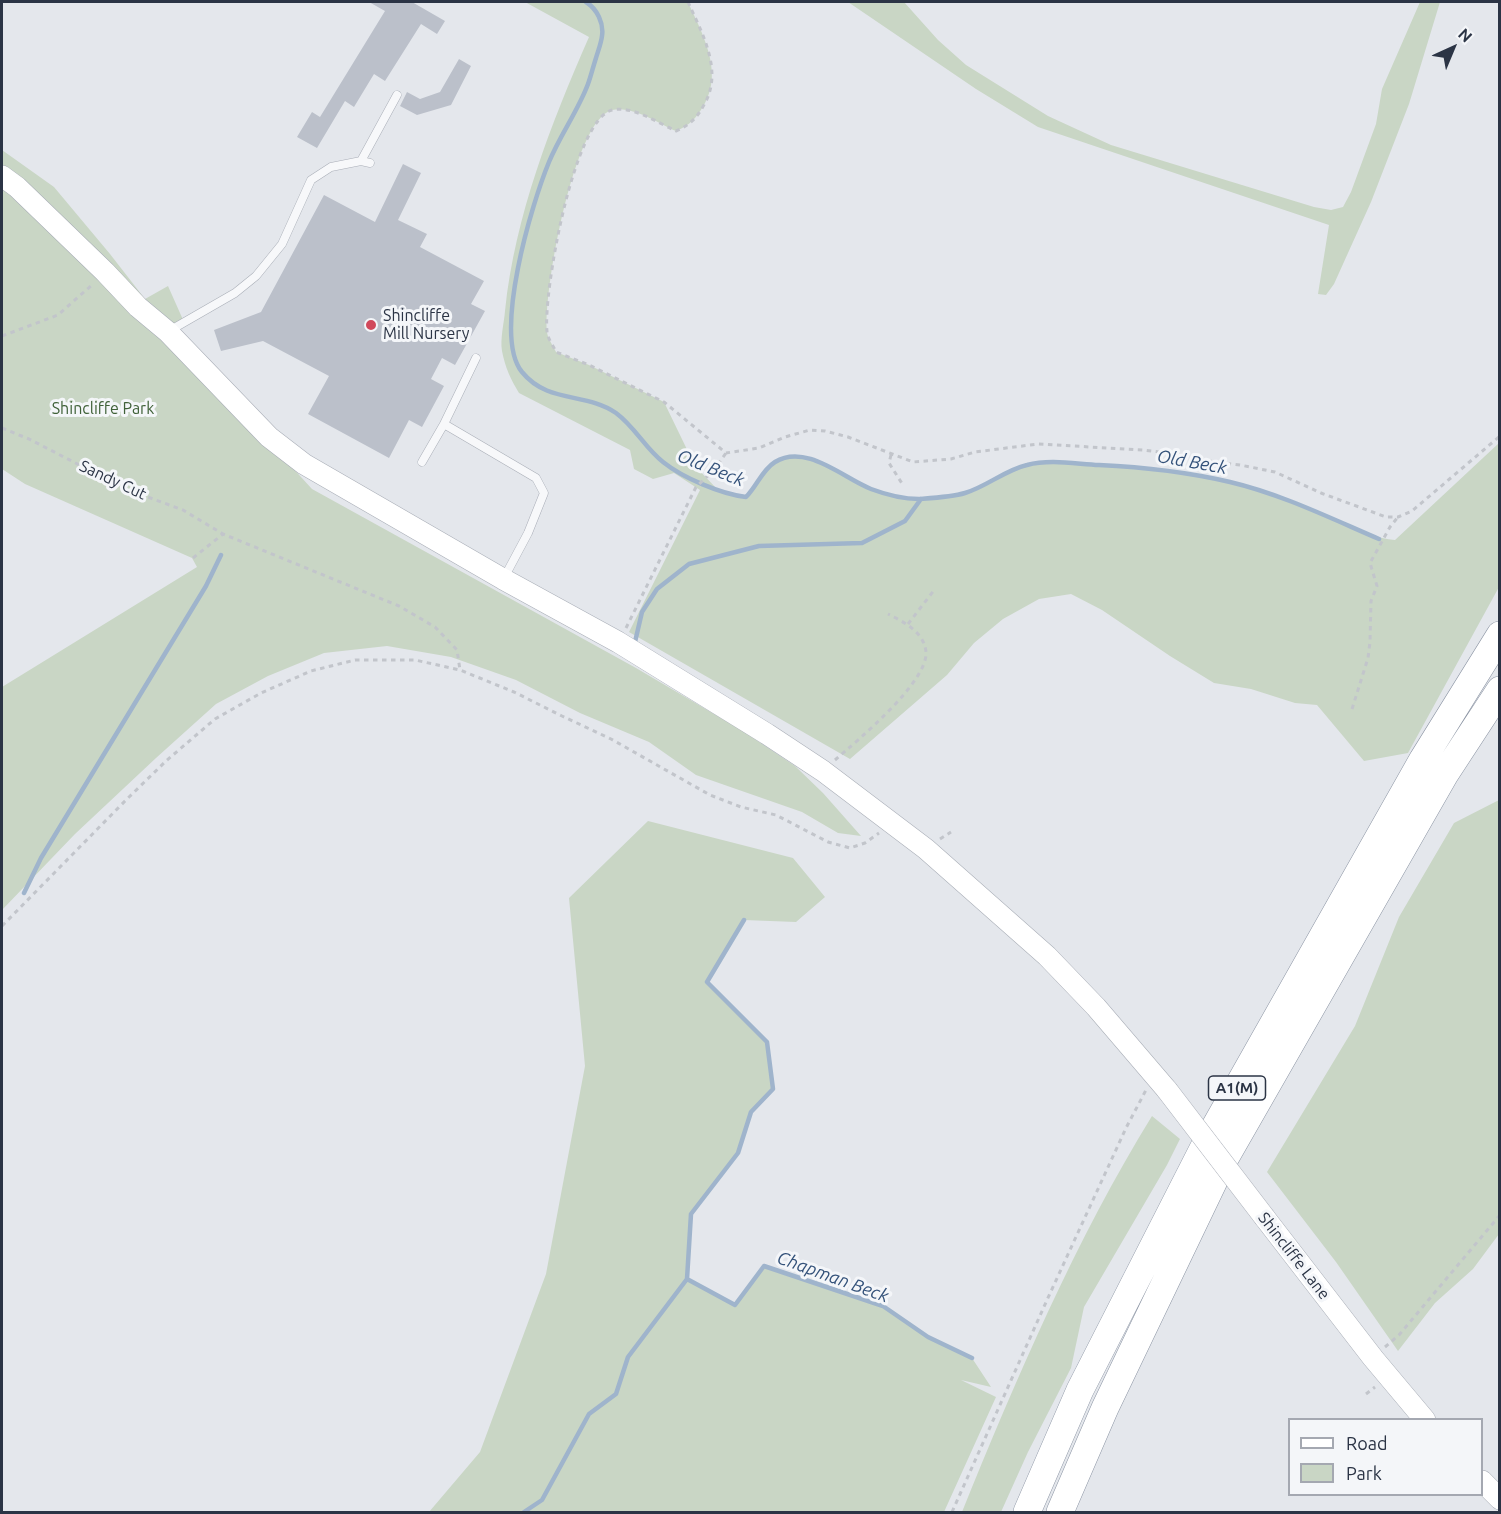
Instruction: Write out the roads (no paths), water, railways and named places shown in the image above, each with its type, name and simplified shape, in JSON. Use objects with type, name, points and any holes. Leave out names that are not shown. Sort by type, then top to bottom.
[{"type":"highway","name":"A1(M)","points":[[1027,1512],[1080,1390],[1207,1141],[1423,759],[1500,635]]},
{"type":"highway","name":"A1(M)","points":[[1060,1512],[1105,1408],[1224,1160],[1445,774],[1500,690]]},
{"type":"main road","name":"Shincliffe Lane","points":[[2,176],[17,187],[138,307],[168,332],[269,437],[304,464],[618,642],[767,734],[890,820],[997,909],[1096,1007],[1161,1083],[1373,1358],[1424,1418]]},
{"type":"main road","points":[[1483,1482],[1500,1499]]},
{"type":"lane","points":[[168,332],[235,293],[256,276],[282,244],[311,180],[331,167],[366,162],[397,94]]},
{"type":"lane","points":[[422,462],[444,424],[476,358]]},
{"type":"lane","points":[[444,424],[536,478],[544,493],[528,533],[504,579]]},
{"type":"waterway","name":"Old Beck","points":[[586,2],[601,21],[601,42],[584,94],[553,152],[533,207],[518,268],[513,300],[511,329],[514,354],[522,372],[532,382],[543,389],[592,402],[616,413],[671,468],[725,493],[746,497],[770,465],[787,457],[812,459],[871,489],[895,496],[919,499],[965,493],[1019,467],[1036,463],[1063,462],[1148,469],[1214,478],[1268,493],[1379,539]]},
{"type":"waterway","points":[[635,642],[642,612],[657,589],[689,564],[759,546],[862,543],[905,521],[921,499]]},
{"type":"waterway","points":[[24,893],[41,858],[206,586],[221,555]]},
{"type":"waterway","name":"Chapman Beck","points":[[744,920],[707,982],[767,1042],[773,1089],[751,1112],[738,1153],[691,1214],[687,1279],[735,1305],[764,1266],[883,1306],[928,1337],[972,1358]]},
{"type":"waterway","points":[[524,1512],[542,1500],[589,1414],[616,1394],[628,1357],[687,1279]]},
{"type":"place","name":"Shincliffe Mill Nursery","points":[[371,325]]},
{"type":"park label","name":"Shincliffe Park","points":[[103,409]]}]
